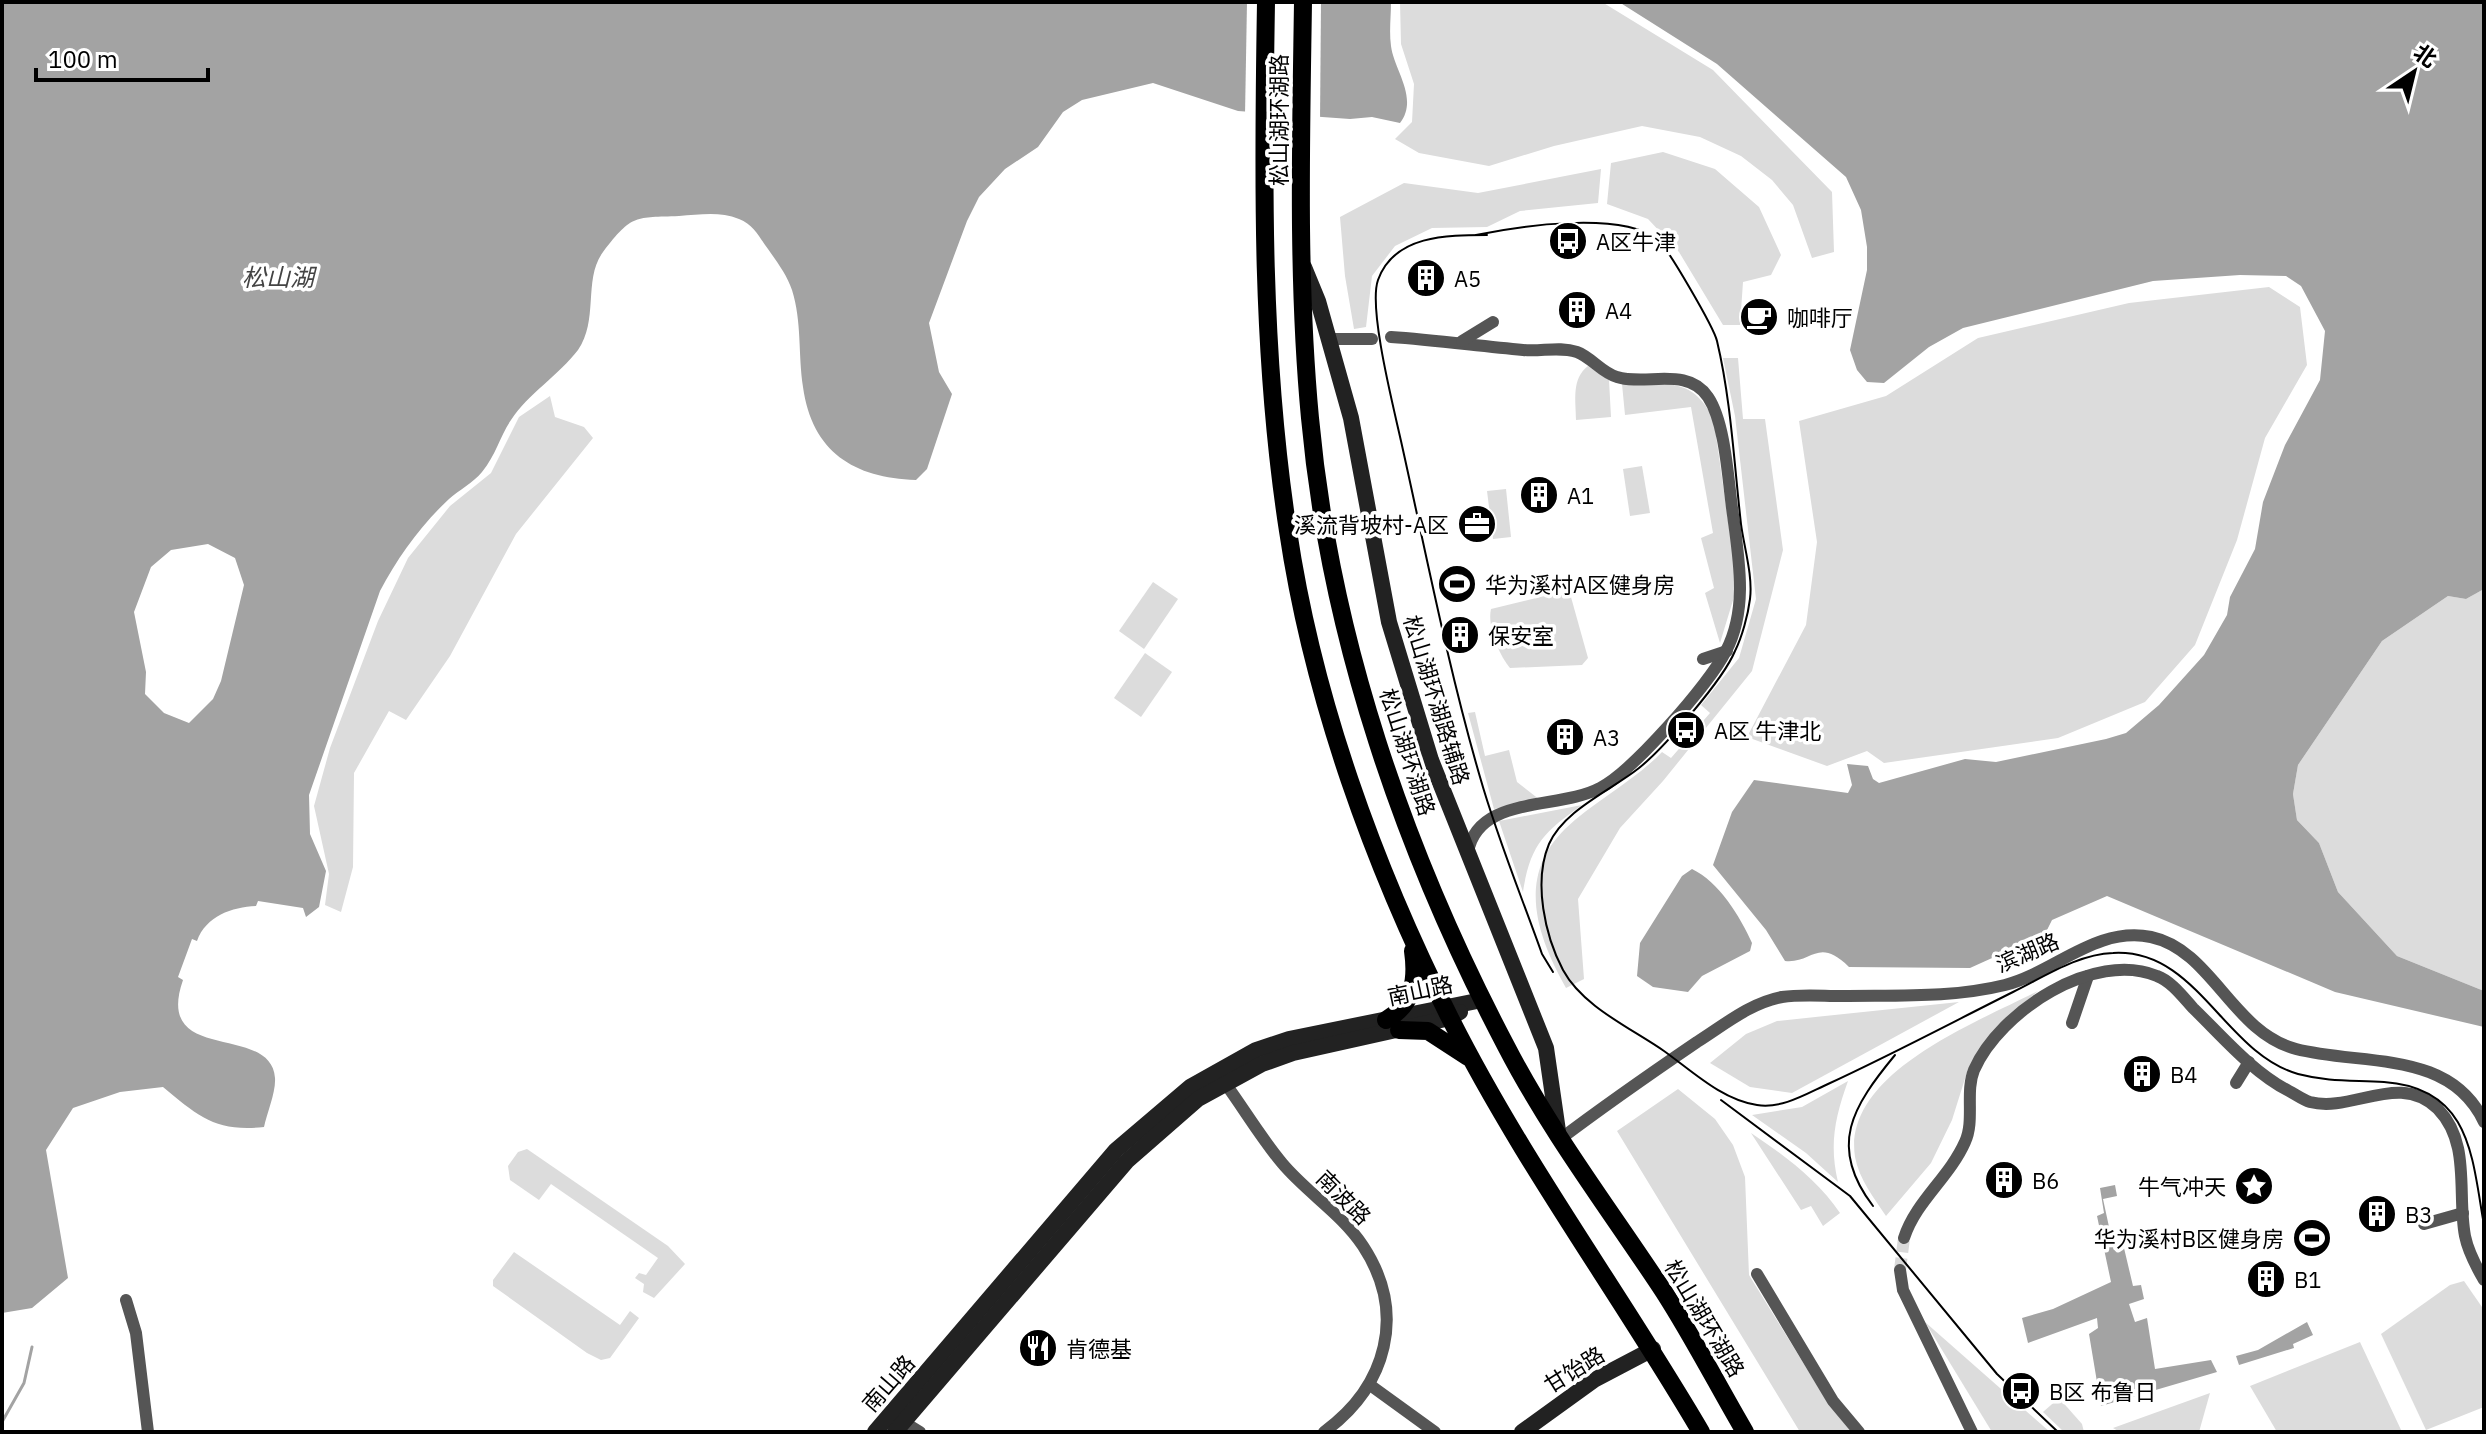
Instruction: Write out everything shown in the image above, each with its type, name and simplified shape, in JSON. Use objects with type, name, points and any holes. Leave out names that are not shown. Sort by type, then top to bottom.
[{"type":"main road","name":"松山湖环湖路","points":[[1266,2],[1264,157],[1270,369],[1277,450],[1296,580],[1314,657],[1348,770],[1411,936],[1447,1013],[1528,1161],[1653,1349],[1701,1432]]},
{"type":"main road","name":"松山湖环湖路","points":[[1303,2],[1302,263],[1310,420],[1345,629],[1401,811],[1454,941],[1482,1000],[1559,1140],[1665,1294],[1745,1432]]},
{"type":"main road","name":"松山湖环湖路辅路","points":[[1302,263],[1329,339],[1357,446],[1389,622],[1426,745],[1467,856],[1543,1040],[1559,1140]]},
{"type":"main road","points":[[1411,936],[1415,962],[1412,990],[1393,1025],[1436,1034],[1475,1065]]},
{"type":"main road","name":"南山路","points":[[875,1432],[896,1422],[1127,1161],[1169,1121],[1225,1083],[1262,1064],[1393,1025],[1447,1013],[1482,1000]]},
{"type":"main road","name":"南山路","points":[[896,1422],[1116,1150],[1160,1109],[1190,1087],[1256,1050],[1289,1039],[1393,1025]]},
{"type":"main road","name":"甘饴路","points":[[1522,1432],[1594,1380],[1653,1349]]},
{"type":"street","points":[[1462,341],[1493,322]]},
{"type":"street","points":[[1391,337],[1462,341],[1526,350],[1565,349],[1580,353],[1618,378],[1690,382],[1708,396],[1722,445],[1741,598],[1727,651],[1636,761],[1600,788],[1565,800],[1492,817],[1478,826],[1467,856]]},
{"type":"street","points":[[1329,339],[1372,339]]},
{"type":"street","points":[[1703,659],[1727,651]]},
{"type":"street","name":"滨湖路","points":[[1559,1140],[1616,1096],[1735,1017],[1766,1001],[1784,997],[1986,989],[2028,977],[2099,941],[2142,936],[2162,940],[2186,955],[2240,1014],[2273,1040],[2298,1050],[2434,1073],[2464,1092],[2484,1122]]},
{"type":"street","points":[[1904,1238],[1909,1221],[1961,1159],[1967,1139],[1974,1071],[2007,1024],[2042,996],[2088,976],[2124,968],[2161,977],[2249,1062],[2284,1089],[2311,1102],[2344,1101],[2387,1091],[2417,1096],[2437,1109],[2454,1132],[2460,1161],[2465,1238],[2484,1280]]},
{"type":"street","points":[[2072,1023],[2088,976]]},
{"type":"street","points":[[2236,1083],[2249,1062]]},
{"type":"street","name":"南波路","points":[[1225,1083],[1282,1163],[1362,1244],[1379,1278],[1388,1307],[1386,1337],[1370,1385],[1338,1422],[1324,1432]]},
{"type":"street","points":[[2421,1222],[2463,1213]]},
{"type":"street","points":[[1900,1270],[1903,1290],[1972,1432]]},
{"type":"street","points":[[1757,1274],[1833,1401],[1859,1432]]},
{"type":"street","points":[[126,1300],[136,1333],[148,1432]]},
{"type":"street","points":[[1370,1385],[1435,1432]]},
{"type":"street","points":[[896,1422],[920,1432]]},
{"type":"shaded area","points":[[1400,2],[1602,2],[1713,70],[1832,192],[1834,252],[1812,258],[1793,205],[1772,180],[1741,156],[1700,137],[1642,126],[1554,146],[1489,166],[1419,153],[1395,139],[1412,122],[1414,84],[1401,44]]},
{"type":"shaded area","points":[[1663,152],[1715,169],[1759,207],[1781,255],[1771,275],[1743,282],[1740,325],[1723,325],[1679,252],[1648,219],[1607,204],[1611,163]]},
{"type":"shaded area","points":[[1601,169],[1598,203],[1520,211],[1487,227],[1432,228],[1395,246],[1372,276],[1366,327],[1354,329],[1340,217],[1404,183],[1478,193]]},
{"type":"shaded area","points":[[2269,287],[2300,307],[2307,365],[2265,438],[2237,540],[2195,645],[2145,702],[2058,738],[1884,763],[1867,751],[1827,766],[1747,737],[1806,625],[1817,542],[1799,421],[1886,396],[1978,338],[2129,303]]},
{"type":"shaded area","points":[[1723,358],[1738,358],[1743,419],[1765,419],[1783,550],[1752,671],[1663,781],[1620,828],[1578,899],[1584,979],[1566,988],[1540,927],[1536,887],[1540,867],[1550,847],[1576,819],[1639,773],[1662,752],[1671,758],[1710,713],[1701,705],[1739,658],[1756,599],[1735,416]]},
{"type":"shaded area","points":[[1588,366],[1609,380],[1611,417],[1576,420],[1577,384]]},
{"type":"shaded area","points":[[1622,384],[1665,384],[1688,390],[1706,406],[1714,421],[1735,570],[1734,597],[1720,643],[1705,593],[1714,588],[1701,538],[1713,533],[1691,407],[1625,415]]},
{"type":"shaded area","points":[[550,396],[555,417],[584,427],[593,438],[516,534],[450,656],[406,720],[389,711],[354,773],[353,867],[341,912],[325,905],[329,874],[314,806],[330,748],[378,621],[408,558],[450,506],[491,473],[519,417]]},
{"type":"shaded area","points":[[1642,466],[1650,513],[1630,516],[1623,469]]},
{"type":"shaded area","points":[[1506,489],[1511,537],[1493,539],[1487,491]]},
{"type":"shaded area","points":[[1153,582],[1178,599],[1144,649],[1119,631]]},
{"type":"shaded area","points":[[2484,589],[2484,991],[2397,956],[2338,892],[2319,843],[2297,820],[2293,794],[2298,765],[2382,641],[2448,596],[2466,599]]},
{"type":"shaded area","points":[[1569,590],[1588,658],[1582,665],[1510,668],[1495,640],[1491,609]]},
{"type":"shaded area","points":[[1145,653],[1172,672],[1141,717],[1114,698]]},
{"type":"shaded area","points":[[1475,712],[1485,756],[1509,750],[1517,782],[1540,800],[1494,809],[1468,713]]},
{"type":"shaded area","points":[[1582,805],[1541,841],[1530,862],[1523,892],[1499,821]]},
{"type":"shaded area","points":[[2038,991],[2004,1020],[1968,1069],[1952,1120],[1931,1163],[1886,1216],[1863,1181],[1855,1157],[1857,1127],[1870,1100],[1891,1076],[1919,1054]]},
{"type":"shaded area","points":[[1959,1002],[1792,1093],[1750,1087],[1710,1063],[1746,1034],[1777,1021]]},
{"type":"shaded area","points":[[1848,1081],[1835,1131],[1834,1156],[1838,1182],[1806,1153],[1752,1115],[1802,1107]]},
{"type":"shaded area","points":[[1678,1089],[1715,1119],[1733,1145],[1745,1177],[1749,1275],[1828,1403],[1851,1432],[1800,1432],[1617,1131]]},
{"type":"shaded area","points":[[1751,1133],[1800,1169],[1840,1213],[1823,1226],[1811,1206],[1801,1210]]},
{"type":"shaded area","points":[[527,1149],[668,1246],[685,1264],[654,1298],[643,1292],[644,1284],[635,1278],[639,1273],[646,1275],[658,1258],[551,1184],[539,1200],[510,1180],[508,1166],[518,1152]]},
{"type":"shaded area","points":[[514,1252],[620,1325],[630,1311],[639,1318],[610,1358],[601,1360],[587,1353],[493,1286],[493,1280]]},
{"type":"shaded area","points":[[2464,1281],[2484,1310],[2484,1407],[2426,1430],[2381,1334],[2450,1285]]},
{"type":"shaded area","points":[[1925,1322],[2050,1432],[1992,1432]]},
{"type":"shaded area","points":[[2360,1342],[2402,1432],[2277,1432],[2250,1386]]},
{"type":"shaded area","points":[[2210,1393],[2199,1432],[2120,1432],[2113,1428]]},
{"type":"shaded area","points":[[2059,1398],[2082,1424],[2084,1432],[2064,1432],[2043,1412]]},
{"type":"water","name":"松山湖","points":[[2,2],[1391,2],[1391,46],[1404,84],[1407,104],[1400,123],[1372,117],[1350,119],[1238,111],[1153,83],[1082,100],[1063,112],[1038,147],[1005,169],[979,197],[967,221],[929,323],[939,372],[952,394],[927,469],[916,480],[873,474],[855,467],[826,444],[816,429],[803,387],[792,290],[778,264],[749,225],[732,217],[702,214],[644,218],[621,230],[597,263],[588,326],[578,350],[518,411],[482,472],[429,520],[402,554],[380,591],[309,795],[310,834],[326,871],[319,907],[306,917],[303,908],[258,901],[256,906],[221,914],[207,925],[197,941],[192,939],[178,977],[183,980],[178,1007],[184,1024],[198,1034],[255,1051],[269,1061],[275,1084],[264,1127],[233,1127],[209,1120],[163,1087],[120,1092],[73,1108],[46,1150],[68,1278],[32,1308],[2,1313]],"holes":[[[208,544],[235,558],[244,585],[221,681],[213,699],[189,723],[164,713],[145,694],[146,672],[134,612],[151,567],[171,550]]]},
{"type":"water","points":[[1619,2],[2484,2],[2484,589],[2466,599],[2448,596],[2382,641],[2298,765],[2293,794],[2297,820],[2319,843],[2338,892],[2397,956],[2484,991],[2484,1027],[2335,992],[2107,896],[2052,920],[2045,934],[1970,968],[1849,967],[1830,953],[1822,952],[1785,961],[1766,930],[1713,865],[1732,812],[1754,780],[1848,793],[1852,785],[1847,764],[1868,766],[1873,779],[1879,783],[1965,759],[1996,762],[2126,733],[2159,705],[2204,655],[2227,615],[2230,597],[2255,549],[2263,502],[2285,445],[2320,380],[2325,331],[2301,286],[2286,276],[2240,275],[2153,281],[1963,328],[1929,347],[1884,383],[1867,382],[1857,370],[1850,350],[1867,270],[1867,247],[1861,210],[1846,177],[1717,64]]},
{"type":"water","points":[[1692,869],[1711,882],[1728,901],[1752,943],[1750,951],[1702,976],[1688,992],[1653,987],[1637,976],[1640,943],[1682,876]]},
{"type":"water","points":[[2115,1185],[2117,1196],[2103,1199],[2114,1250],[2124,1248],[2133,1286],[2141,1285],[2144,1299],[2129,1304],[2135,1322],[2147,1318],[2155,1369],[2211,1360],[2217,1372],[2101,1406],[2089,1334],[2098,1328],[2097,1318],[2028,1343],[2022,1318],[2053,1309],[2111,1282],[2097,1216],[2104,1213],[2100,1188]]},
{"type":"water","points":[[2307,1322],[2313,1335],[2293,1344],[2294,1348],[2239,1365],[2236,1356],[2258,1350]]},
{"type":"pier","points":[[1247,2],[1321,2],[1320,121],[1245,115]]},
{"type":"waterway","points":[[2,1422],[24,1383],[32,1347]]},
{"type":"tunnel","points":[[1900,1270],[1904,1238]]},
{"type":"tram line","points":[[1476,235],[1542,225],[1595,223],[1640,230],[1657,239],[1680,271],[1714,333],[1729,409],[1750,581],[1748,612],[1738,645],[1718,679],[1677,730],[1639,768],[1565,821],[1549,844],[1544,859],[1542,892],[1546,925],[1563,970],[1583,995],[1720,1091],[1744,1102],[1766,1106],[1785,1103],[1811,1092],[2074,962],[2100,954],[2142,956],[2167,967],[2189,984],[2250,1046],[2272,1063],[2309,1077],[2413,1087],[2435,1098],[2451,1112],[2462,1131],[2476,1176],[2484,1225]]},
{"type":"tram line","points":[[1487,235],[1439,237],[1409,246],[1396,254],[1378,280],[1376,312],[1388,383],[1468,736],[1502,844],[1542,954],[1553,972]]},
{"type":"tram line","points":[[1873,1206],[1851,1164],[1851,1127],[1867,1092],[1895,1055]]},
{"type":"tram line","points":[[1721,1100],[1850,1196],[1997,1374],[2058,1432]]},
{"type":"place","name":"A区牛津","points":[[1568,241]]},
{"type":"place","name":"A5","points":[[1426,278]]},
{"type":"place","name":"A4","points":[[1577,310]]},
{"type":"place","name":"咖啡厅","points":[[1759,317]]},
{"type":"place","name":"A1","points":[[1539,495]]},
{"type":"place","name":"溪流背坡村-A区","points":[[1477,524]]},
{"type":"place","name":"华为溪村A区健身房","points":[[1457,584]]},
{"type":"place","name":"保安室","points":[[1460,635]]},
{"type":"place","name":"A区 牛津北","points":[[1686,730]]},
{"type":"place","name":"A3","points":[[1565,737]]},
{"type":"place","name":"B4","points":[[2142,1074]]},
{"type":"place","name":"B6","points":[[2004,1180]]},
{"type":"place","name":"牛气冲天","points":[[2254,1186]]},
{"type":"place","name":"B3","points":[[2377,1214]]},
{"type":"place","name":"华为溪村B区健身房","points":[[2312,1238]]},
{"type":"place","name":"B1","points":[[2266,1279]]},
{"type":"place","name":"肯德基","points":[[1038,1348]]},
{"type":"place","name":"B区 布鲁日","points":[[2021,1391]]}]
